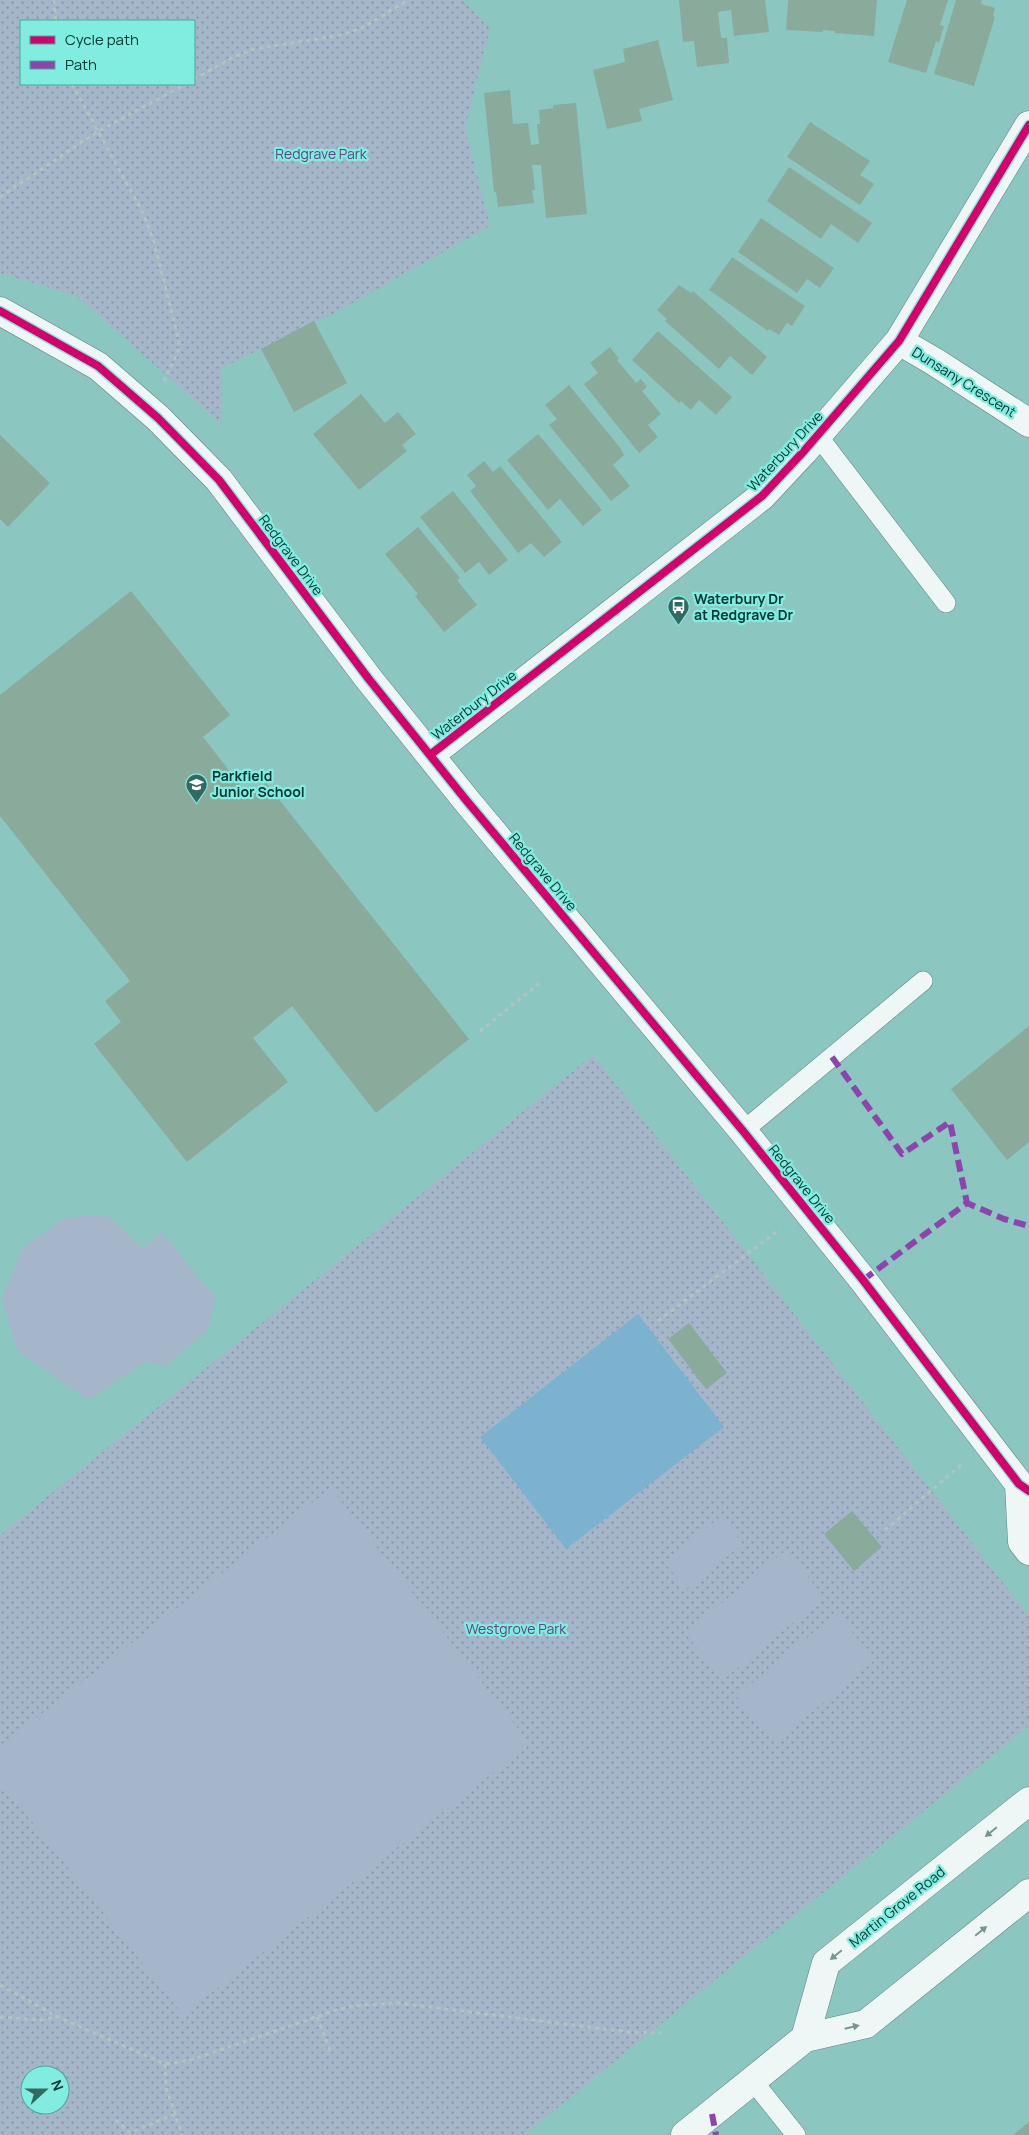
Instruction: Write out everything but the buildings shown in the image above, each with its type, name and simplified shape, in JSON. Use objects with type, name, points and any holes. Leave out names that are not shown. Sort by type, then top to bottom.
[{"type":"street","name":"Waterbury Drive","points":[[430,755],[762,496],[818,436],[899,341],[1029,125]]},
{"type":"street","name":"Redgrave Drive","points":[[0,311],[98,366],[150,411],[219,480],[368,678],[466,800],[743,1131],[864,1280],[1024,1488],[1022,1542],[1029,1551]]},
{"type":"street","name":"Dunsany Crescent","points":[[899,341],[936,362],[1029,423]]},
{"type":"street","name":"Martin Grove Road","points":[[804,2038],[826,1963],[1029,1801]]},
{"type":"street","points":[[685,2135],[804,2038],[866,2024],[1029,1893]]},
{"type":"lane","points":[[818,436],[946,603]]},
{"type":"lane","points":[[743,1131],[923,981]]},
{"type":"lane","points":[[753,2081],[796,2135]]},
{"type":"path","points":[[54,0],[56,20]]},
{"type":"path","points":[[195,78],[232,58],[254,49],[341,35],[364,27],[408,0]]},
{"type":"path","points":[[73,85],[144,215],[154,242],[176,325],[178,351],[150,411]]},
{"type":"path","points":[[0,197],[97,132],[184,85]]},
{"type":"path","points":[[480,1031],[540,983]]},
{"type":"path","points":[[658,1321],[806,1210]]},
{"type":"path","points":[[885,1530],[987,1442]]},
{"type":"path","points":[[0,1985],[58,2017],[165,2064],[191,2060],[317,2017],[362,2005],[398,2003],[629,2032],[662,2033]]},
{"type":"path","points":[[0,2017],[42,2020],[58,2017]]},
{"type":"path","points":[[317,2017],[331,2053]]},
{"type":"path","points":[[165,2064],[166,2087],[182,2135]]},
{"type":"path","points":[[116,2120],[130,2133],[175,2114]]},
{"type":"green space","name":"Redgrave Park","points":[[0,0],[462,0],[490,28],[465,128],[490,226],[331,315],[221,368],[222,425],[77,296],[0,273]]},
{"type":"green space","name":"Westgrove Park","points":[[593,1055],[1029,1616],[1029,1726],[524,2135],[0,2135],[0,1535]]},
{"type":"green space","points":[[107,1215],[143,1249],[162,1232],[216,1299],[207,1331],[164,1367],[147,1361],[88,1400],[18,1351],[2,1299],[23,1247],[66,1217]]},
{"type":"green space","points":[[331,1488],[530,1744],[183,2015],[0,1781],[0,1746]]},
{"type":"green space","points":[[721,1516],[743,1544],[686,1589],[664,1562]]},
{"type":"green space","points":[[786,1550],[824,1597],[723,1680],[685,1633]]},
{"type":"green space","points":[[837,1613],[875,1660],[774,1743],[736,1696]]},
{"type":"water","points":[[638,1314],[724,1427],[566,1549],[480,1437]]},
{"type":"marked path","points":[[832,1057],[902,1154],[950,1122],[967,1203]]},
{"type":"marked path","points":[[863,1280],[967,1203],[1004,1219],[1029,1226]]},
{"type":"marked path","points":[[712,2114],[716,2135]]},
{"type":"cycle path","points":[[430,755],[762,496],[804,451],[899,341],[1029,125]]},
{"type":"cycle path","points":[[0,311],[98,366],[158,418],[219,480],[368,678],[466,800],[743,1131],[863,1280],[1019,1484],[1029,1491]]},
{"type":"place","name":"Waterbury Dr at Redgrave Dr","points":[[678,626]]},
{"type":"place","name":"Parkfield Junior School","points":[[196,803]]}]
